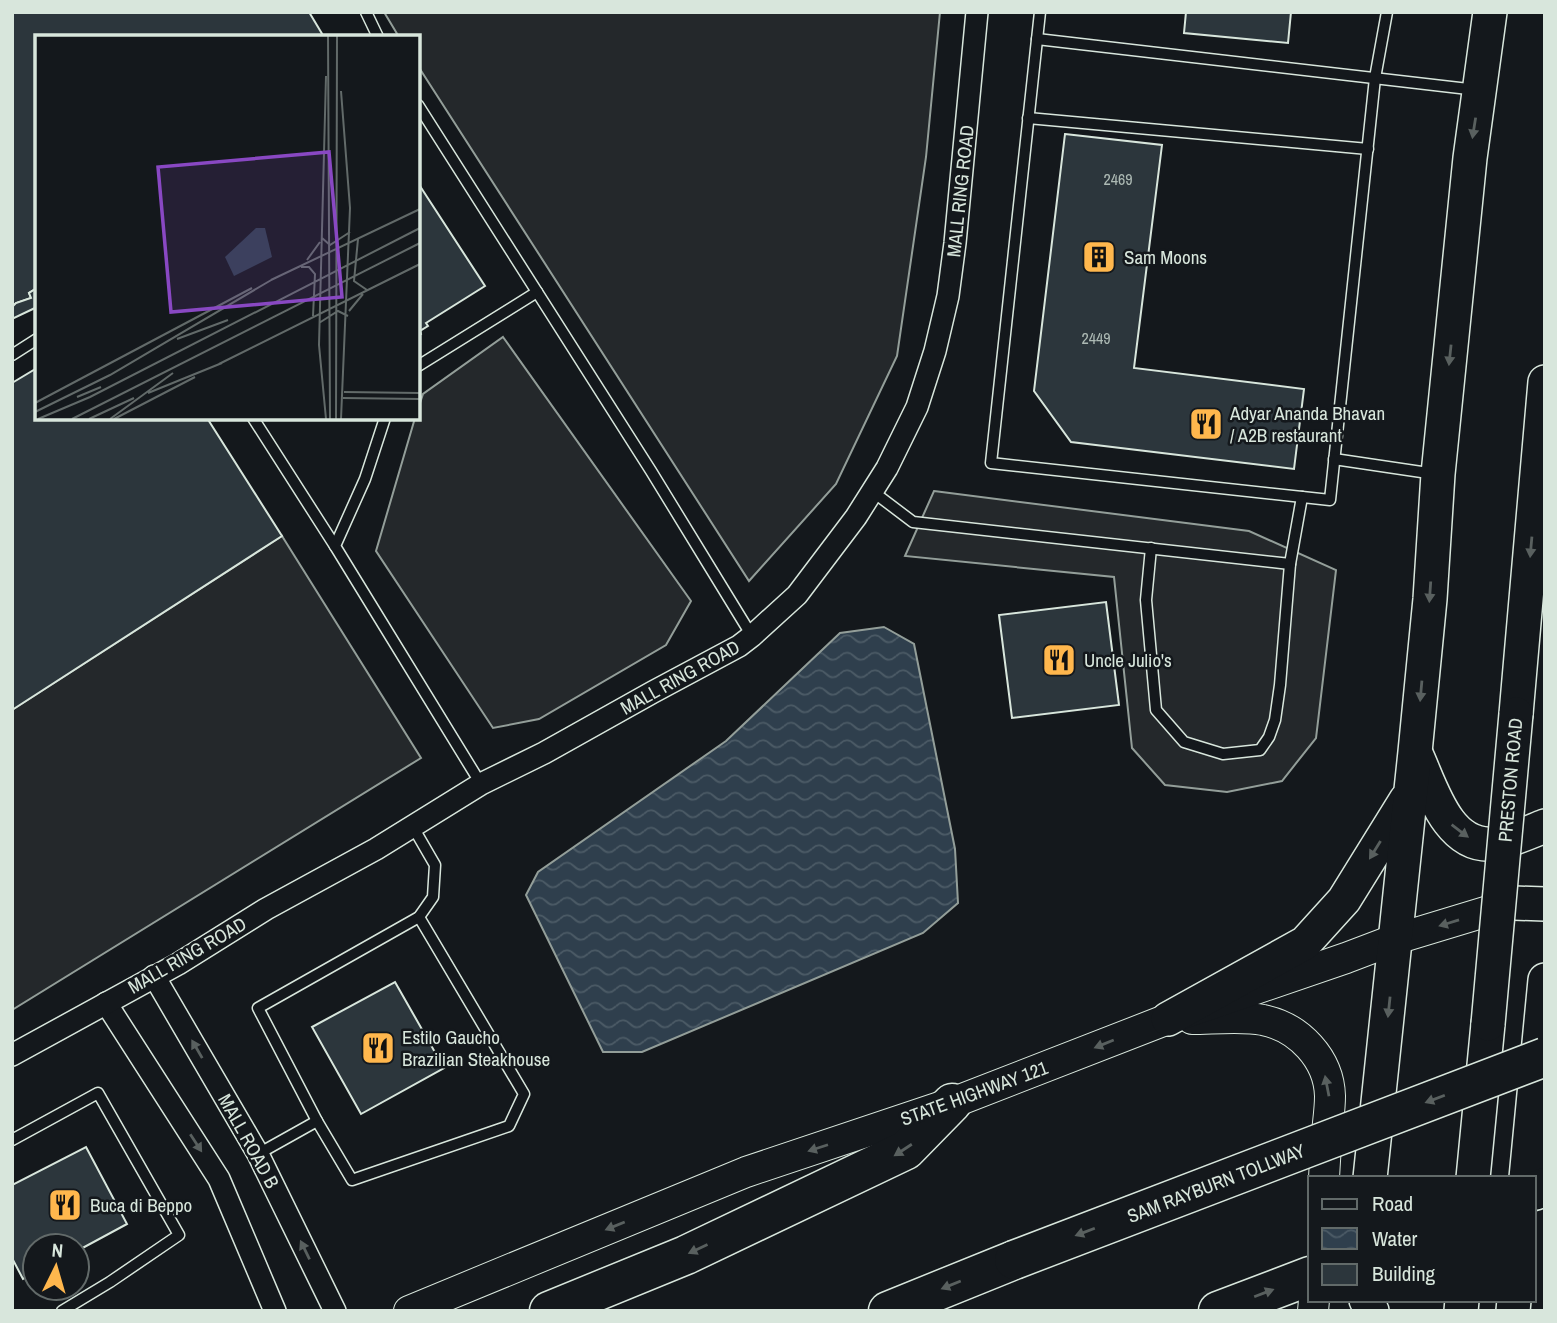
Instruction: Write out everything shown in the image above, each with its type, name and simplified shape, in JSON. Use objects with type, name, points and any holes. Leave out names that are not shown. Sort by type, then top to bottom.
[{"type":"highway","name":"SAM RAYBURN TOLLWAY","points":[[888,1311],[1014,1260],[1545,1057]]},
{"type":"highway","points":[[550,1311],[686,1255],[906,1150],[952,1104]]},
{"type":"highway","points":[[1218,1311],[1308,1277]]},
{"type":"main road","points":[[1370,1176],[1430,599],[1438,474],[1470,158],[1490,12]]},
{"type":"main road","name":"PRESTON ROAD","points":[[1473,1176],[1545,382]]},
{"type":"main road","points":[[1415,752],[1444,816],[1467,838],[1494,844],[1545,826]]},
{"type":"main road","points":[[1168,1018],[1305,943],[1345,900],[1411,792]]},
{"type":"main road","name":"STATE HIGHWAY 121","points":[[409,1311],[746,1172],[952,1104],[1168,1018],[1396,939],[1535,900]]},
{"type":"main road","points":[[1526,1176],[1545,981]]},
{"type":"main road","points":[[1168,1018],[1261,1019],[1284,1026],[1305,1042],[1321,1063],[1330,1095],[1324,1176]]},
{"type":"street","name":"MALL RING ROAD","points":[[12,1055],[178,964],[266,909],[413,827],[481,784],[544,753],[739,646],[797,595],[856,517],[897,451],[917,407],[935,351],[944,314],[958,218],[977,12]]},
{"type":"street","name":"MALL ROAD B","points":[[154,976],[258,1154],[335,1311]]},
{"type":"street","points":[[106,1003],[219,1179],[275,1311]]},
{"type":"lane","points":[[366,12],[377,35]]},
{"type":"lane","points":[[1040,12],[991,463],[1330,500],[1376,78],[1387,12]]},
{"type":"lane","points":[[1037,39],[1480,90]]},
{"type":"lane","points":[[420,108],[651,471],[752,636]]},
{"type":"lane","points":[[1028,118],[1368,149]]},
{"type":"lane","points":[[420,365],[537,292]]},
{"type":"lane","points":[[12,355],[35,340]]},
{"type":"lane","points":[[254,420],[481,784]]},
{"type":"lane","points":[[335,546],[365,480],[384,420]]},
{"type":"lane","points":[[1334,459],[1438,474]]},
{"type":"lane","points":[[872,491],[913,522],[1290,564]]},
{"type":"lane","points":[[1151,548],[1146,600],[1156,710],[1184,741],[1223,754],[1260,750],[1272,728],[1280,685],[1290,564],[1301,497]]},
{"type":"lane","points":[[413,827],[435,865],[433,897],[419,917],[258,1008],[317,1121],[352,1180],[509,1126],[524,1094],[419,917]]},
{"type":"lane","points":[[12,1140],[98,1093],[179,1235],[62,1311]]},
{"type":"lane","points":[[258,1154],[317,1121]]},
{"type":"shaded area","points":[[384,12],[940,12],[926,157],[897,356],[836,484],[749,581],[420,69],[420,35],[398,35]]},
{"type":"shaded area","points":[[503,337],[691,601],[666,645],[539,719],[493,728],[376,551],[414,420],[420,420],[423,394]]},
{"type":"shaded area","points":[[934,491],[1249,531],[1336,570],[1316,738],[1282,781],[1227,792],[1165,785],[1132,748],[1114,577],[905,556]]},
{"type":"shaded area","points":[[282,536],[421,758],[12,1010],[12,710]]},
{"type":"water","points":[[884,627],[914,644],[955,849],[958,903],[923,933],[642,1052],[603,1052],[526,895],[538,872],[726,741],[840,633]]},
{"type":"building","points":[[12,12],[309,12],[323,35],[35,35],[35,289],[29,293],[31,298],[12,307]]},
{"type":"building","points":[[1186,12],[1291,12],[1288,43],[1184,33]]},
{"type":"building","name":"Sam Moons","points":[[1065,134],[1162,145],[1134,368],[1304,389],[1294,469],[1071,442],[1034,391]]},
{"type":"building","points":[[420,186],[485,286],[426,323],[428,326],[420,331]]},
{"type":"building","points":[[35,289],[35,308],[12,319],[12,307],[31,298],[29,293]]},
{"type":"building","points":[[35,369],[35,420],[208,420],[282,536],[12,710],[12,383]]},
{"type":"building","name":"Uncle Julio's","points":[[1106,602],[1119,705],[1012,718],[999,615]]},
{"type":"building","name":"Estilo Gaucho Brazilian Steakhouse","points":[[395,982],[444,1068],[361,1114],[312,1027]]},
{"type":"building","name":"Buca di Beppo","points":[[86,1147],[127,1224],[91,1243],[91,1232],[21,1232],[21,1275],[12,1258],[12,1185]]},
{"type":"place","name":"Sam Moons","points":[[1099,257]]},
{"type":"place","name":"Adyar Ananda Bhavan / A2B restaurant","points":[[1206,424]]},
{"type":"place","name":"Uncle Julio's","points":[[1059,660]]},
{"type":"place","name":"Estilo Gaucho Brazilian Steakhouse","points":[[378,1048]]},
{"type":"place","name":"Buca di Beppo","points":[[65,1205]]}]
